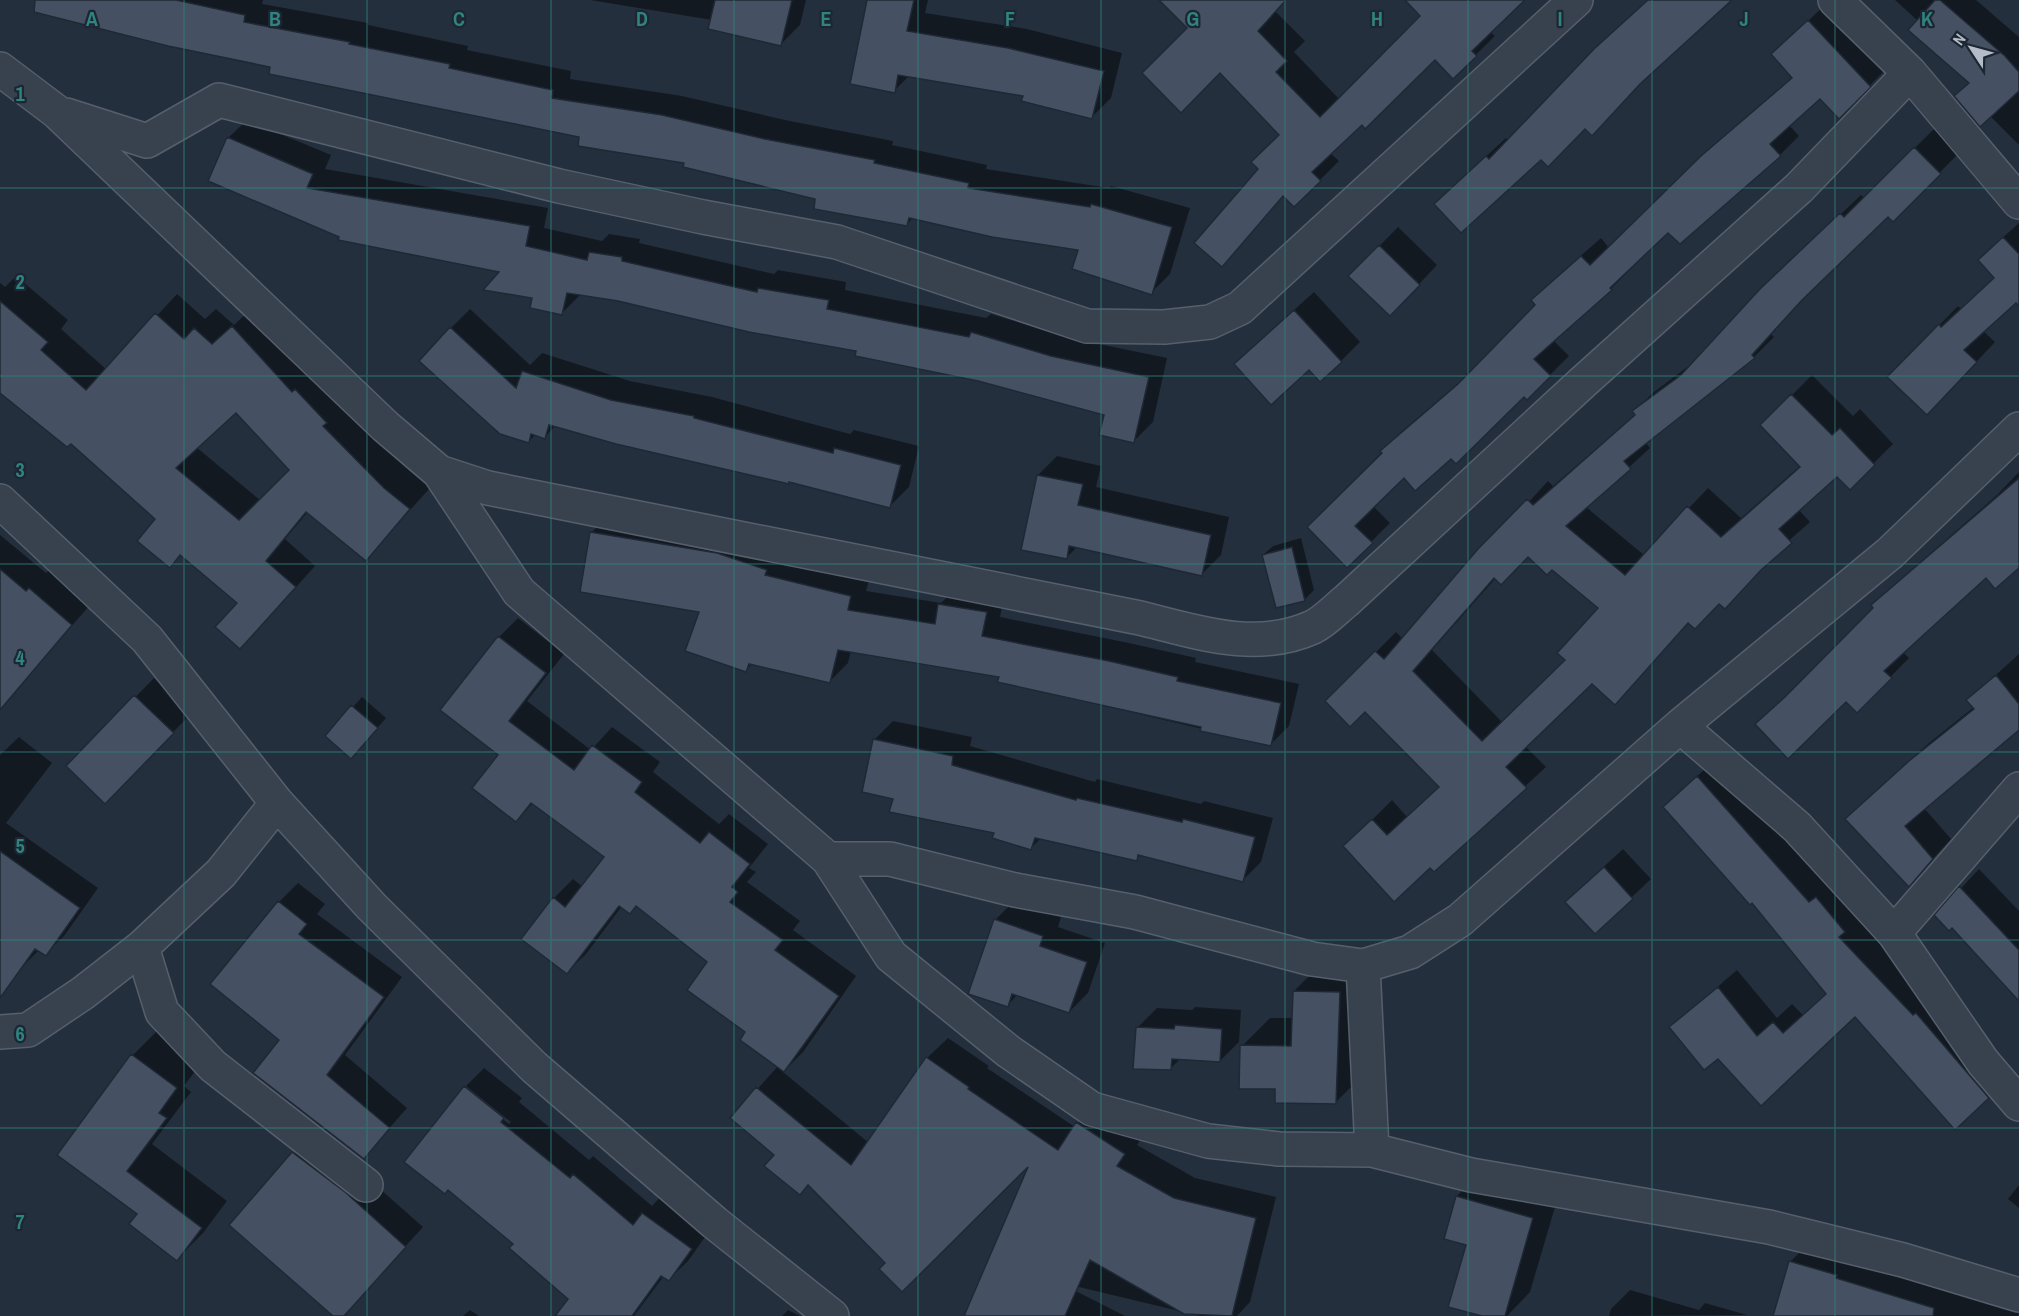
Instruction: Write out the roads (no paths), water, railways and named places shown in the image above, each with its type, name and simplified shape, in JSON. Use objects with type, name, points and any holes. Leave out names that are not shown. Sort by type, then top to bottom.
[{"type":"street","points":[[57,112],[147,141],[219,100],[559,186],[703,217],[837,242],[1087,326],[1164,327],[1210,322],[1240,308],[1576,0]]},
{"type":"street","points":[[1835,0],[1910,73],[2019,202]]},
{"type":"street","points":[[0,69],[57,112],[336,380],[439,472],[519,592],[828,859],[891,956],[1008,1051],[1092,1109],[1208,1142],[1279,1149],[1372,1150],[1471,1175],[1769,1227],[1903,1260],[2019,1295]]},
{"type":"street","points":[[439,472],[488,488],[1083,606],[1214,636],[1270,641],[1314,626],[1346,601],[1798,188],[1910,73]]},
{"type":"street","points":[[828,859],[890,859],[1015,890],[1135,912],[1312,958],[1363,966],[1410,952],[1460,920],[1680,726],[1890,553],[2019,429]]},
{"type":"street","points":[[0,501],[147,639],[277,803],[372,907],[534,1066],[715,1223],[832,1316]]},
{"type":"street","points":[[1680,726],[1797,827],[1894,933],[1983,1062],[2019,1104]]},
{"type":"street","points":[[1894,933],[2019,789]]},
{"type":"street","points":[[0,1032],[28,1030],[83,993],[142,947],[221,873],[277,803]]},
{"type":"street","points":[[142,947],[162,1012],[169,1020],[213,1066],[366,1185]]},
{"type":"street","points":[[1363,966],[1372,1150]]}]
